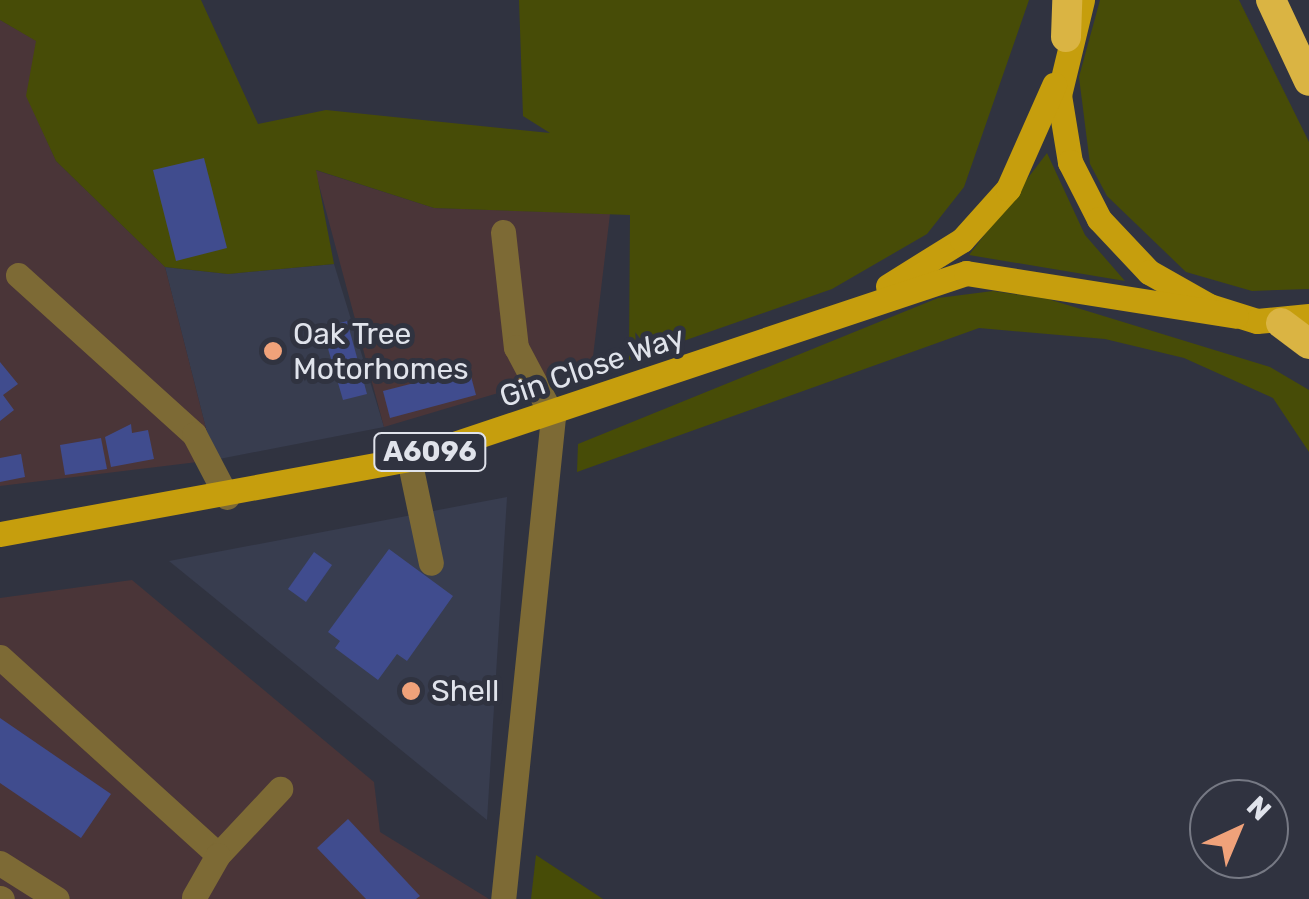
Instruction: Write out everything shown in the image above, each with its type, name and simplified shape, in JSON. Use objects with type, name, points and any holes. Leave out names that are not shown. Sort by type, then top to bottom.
[{"type":"highway","points":[[1064,50],[1067,0]]},
{"type":"highway","points":[[1271,0],[1309,81]]},
{"type":"highway","points":[[1295,319],[1309,344]]},
{"type":"main road","name":"Gin Close Way","points":[[846,312],[984,218],[1026,159],[1082,0]]},
{"type":"main road","points":[[1064,50],[1070,162],[1099,219],[1150,272],[1236,316]]},
{"type":"main road","name":"Gin Close Way","points":[[0,534],[227,497],[408,458],[554,416],[934,280],[1001,274],[1236,316],[1295,319]]},
{"type":"lane","points":[[502,232],[516,347],[554,416],[503,899]]},
{"type":"lane","points":[[18,275],[194,434],[227,497]]},
{"type":"lane","points":[[408,458],[431,564]]},
{"type":"lane","points":[[0,658],[218,855]]},
{"type":"lane","points":[[194,896],[218,855],[280,789]]},
{"type":"lane","points":[[0,863],[57,899]]},
{"type":"shaded area","points":[[0,20],[37,41],[27,96],[56,161],[165,267],[214,460],[0,486]]},
{"type":"shaded area","points":[[315,170],[434,208],[610,214],[592,365],[384,427]]},
{"type":"shaded area","name":"Oak Tree Motorhomes","points":[[334,264],[384,427],[214,460],[165,267],[228,274]]},
{"type":"shaded area","name":"Shell","points":[[507,497],[487,820],[169,561]]},
{"type":"shaded area","points":[[132,580],[374,782],[380,832],[489,899],[0,899],[0,598]]},
{"type":"green space","points":[[0,0],[201,0],[258,124],[326,110],[550,133],[523,116],[519,0],[1029,0],[964,187],[927,234],[832,289],[629,360],[630,215],[434,208],[316,170],[334,264],[228,274],[165,267],[56,161],[26,96],[36,41],[0,20]]},
{"type":"green space","points":[[1100,0],[1239,0],[1309,142],[1309,289],[1252,291],[1186,272],[1107,196],[1090,164],[1079,77]]},
{"type":"green space","points":[[1047,153],[1085,235],[1125,281],[969,255]]},
{"type":"green space","points":[[993,291],[1048,299],[1270,367],[1309,390],[1309,452],[1273,398],[1184,358],[1105,339],[979,328],[577,472],[578,444],[938,298]]},
{"type":"green space","points":[[536,855],[603,899],[531,899]]},
{"type":"building","points":[[204,158],[227,248],[176,261],[153,170]]},
{"type":"building","points":[[347,321],[367,394],[343,400],[322,328]]},
{"type":"building","points":[[0,362],[18,384],[3,395],[14,410],[0,421]]},
{"type":"building","points":[[469,369],[476,395],[390,418],[383,391]]},
{"type":"building","points":[[131,424],[132,433],[148,430],[154,459],[111,467],[105,437]]},
{"type":"building","points":[[101,438],[107,469],[65,475],[60,445]]},
{"type":"building","points":[[21,454],[25,477],[0,482],[0,458]]},
{"type":"building","points":[[389,549],[453,596],[407,661],[397,654],[378,680],[335,648],[340,641],[328,632]]},
{"type":"building","points":[[314,552],[332,565],[306,602],[288,589]]},
{"type":"building","points":[[0,718],[111,794],[81,838],[0,783]]},
{"type":"building","points":[[348,819],[420,896],[366,899],[317,848]]},
{"type":"place","name":"Oak Tree Motorhomes","points":[[273,351]]},
{"type":"place","name":"Shell","points":[[411,691]]}]
